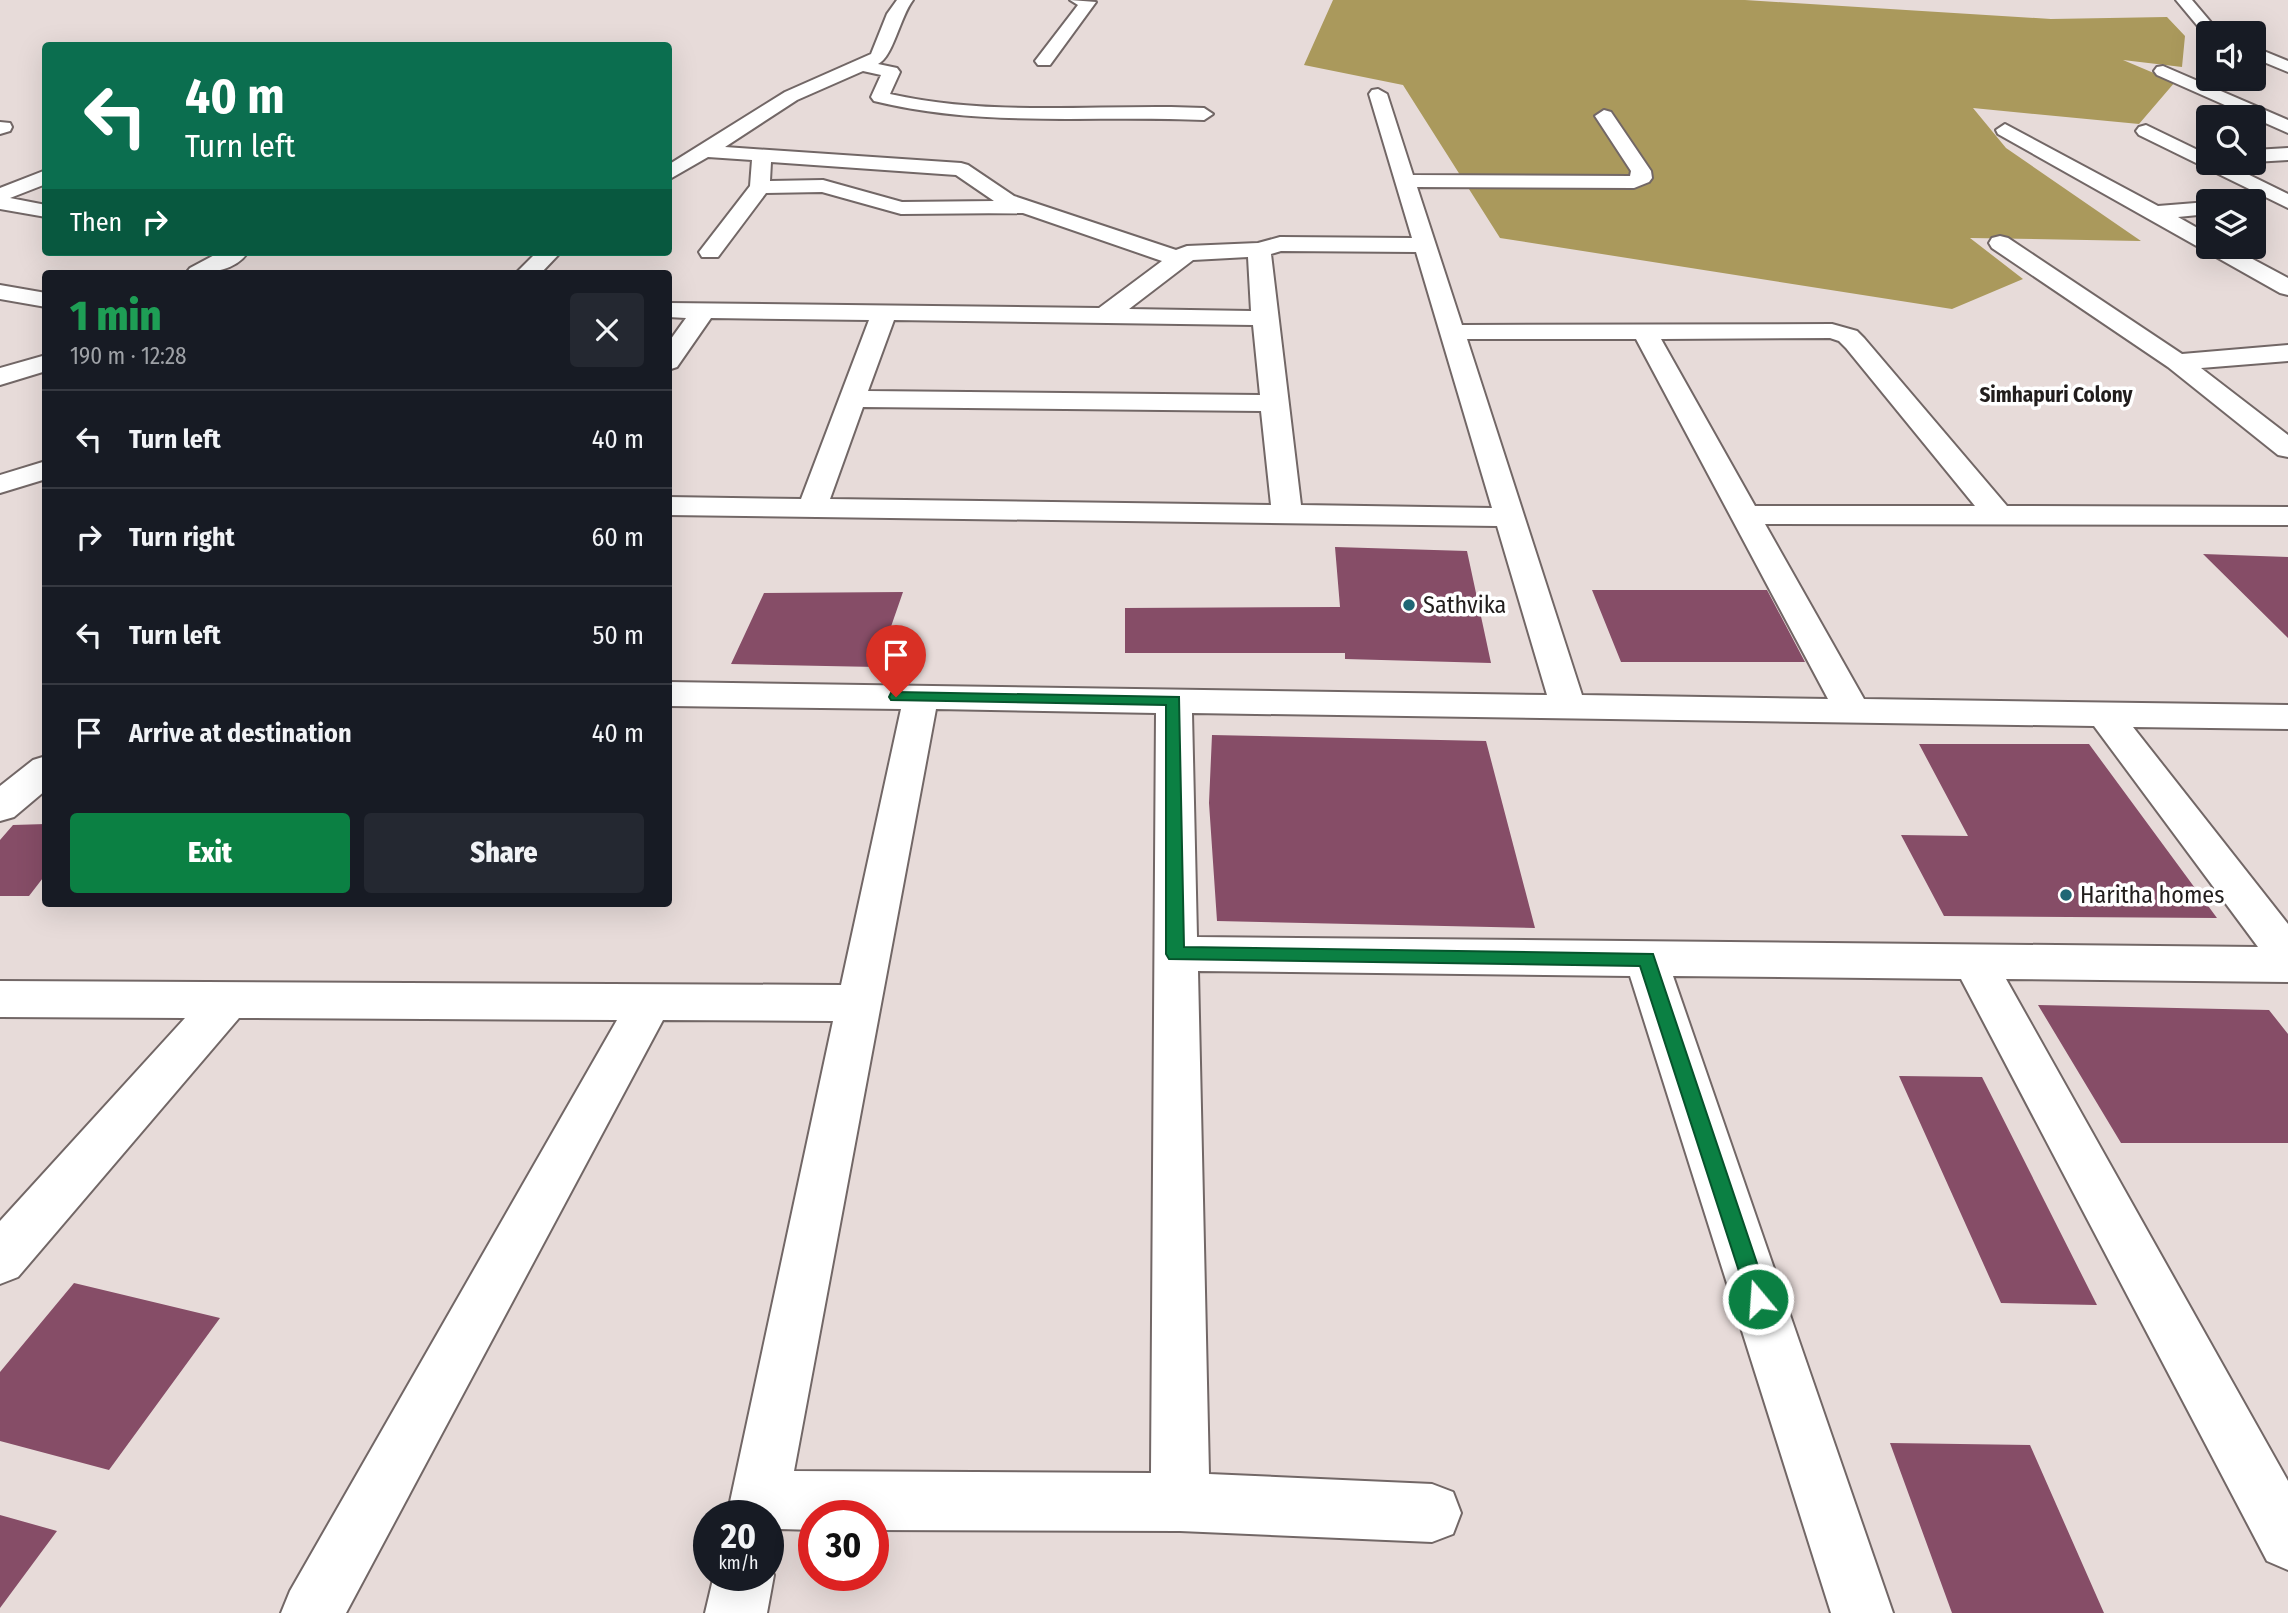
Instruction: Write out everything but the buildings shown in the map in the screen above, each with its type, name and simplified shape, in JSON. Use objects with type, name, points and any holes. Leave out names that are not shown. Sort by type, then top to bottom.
[{"type":"street","points":[[672,171],[791,96],[864,66],[882,52],[891,17],[905,0]]},
{"type":"street","points":[[1044,61],[1088,2],[1078,0]]},
{"type":"street","points":[[2184,0],[2202,21]]},
{"type":"street","points":[[2266,57],[2288,67]]},
{"type":"street","points":[[864,66],[891,72],[880,97],[937,109],[1038,114],[1162,111],[1204,114]]},
{"type":"street","points":[[2163,71],[2288,127]]},
{"type":"street","points":[[1378,94],[1568,706]]},
{"type":"street","points":[[1405,181],[1634,182],[1642,178],[1641,171],[1604,116]]},
{"type":"street","points":[[2005,130],[2196,236]]},
{"type":"street","points":[[2146,131],[2196,155]]},
{"type":"street","points":[[704,151],[961,169],[1007,200],[1179,259]]},
{"type":"street","points":[[2266,155],[2288,154]]},
{"type":"street","points":[[710,251],[760,187],[761,155]]},
{"type":"street","points":[[2235,175],[2286,202]]},
{"type":"street","points":[[0,195],[42,178]]},
{"type":"street","points":[[760,187],[824,186],[901,208],[1026,207]]},
{"type":"street","points":[[2266,203],[2286,202]]},
{"type":"street","points":[[0,203],[42,210]]},
{"type":"street","points":[[2154,213],[2196,209]]},
{"type":"street","points":[[2000,243],[2177,362],[2288,449]]},
{"type":"street","points":[[1105,316],[1187,253],[1259,250],[1280,244],[1424,245]]},
{"type":"street","points":[[1259,250],[1264,318],[1287,514]]},
{"type":"street","points":[[204,270],[230,256]]},
{"type":"street","points":[[531,270],[546,256]]},
{"type":"street","points":[[2236,259],[2288,288]]},
{"type":"street","points":[[0,292],[42,299]]},
{"type":"street","points":[[672,310],[1264,318]]},
{"type":"street","points":[[672,356],[703,311]]},
{"type":"street","points":[[812,508],[884,313]]},
{"type":"street","points":[[1451,332],[1818,330],[1847,336],[1999,516]]},
{"type":"street","points":[[1644,331],[1852,710]]},
{"type":"street","points":[[2177,362],[2288,353]]},
{"type":"street","points":[[0,377],[24,367],[42,364]]},
{"type":"street","points":[[852,399],[1274,402]]},
{"type":"street","points":[[0,484],[42,471]]},
{"type":"street","points":[[672,506],[1509,517]]},
{"type":"street","points":[[1745,515],[2288,516]]},
{"type":"street","points":[[672,694],[2288,717]]},
{"type":"street","points":[[759,1500],[921,697]]},
{"type":"street","points":[[1174,701],[1180,1502]]},
{"type":"street","points":[[2104,714],[2288,955]]},
{"type":"street","points":[[0,807],[42,772]]},
{"type":"street","points":[[1175,954],[2288,965]]},
{"type":"street","points":[[1646,959],[1862,1613]]},
{"type":"street","points":[[1974,962],[2288,1540]]},
{"type":"street","points":[[0,999],[860,1003]]},
{"type":"street","points":[[0,1259],[229,999]]},
{"type":"street","points":[[312,1613],[650,1002]]},
{"type":"street","points":[[784,1508],[1180,1502],[1432,1513]]},
{"type":"street","points":[[736,1613],[741,1591]]},
{"type":"shaded area","points":[[1333,0],[1745,0],[2051,19],[2167,17],[2185,36],[2182,67],[2123,60],[2175,82],[2139,124],[1973,108],[2006,148],[2141,241],[1970,238],[2023,279],[1952,309],[1500,238],[1403,85],[1304,65]]},
{"type":"place","name":"Sathvika","points":[[1409,605]]},
{"type":"place","name":"Haritha homes","points":[[2066,895]]},
{"type":"district","name":"Simhapuri Colony","points":[[2056,395]]},
{"type":"route","points":[[896,697],[1174,701],[1175,954],[1646,959],[1758,1299]]}]
